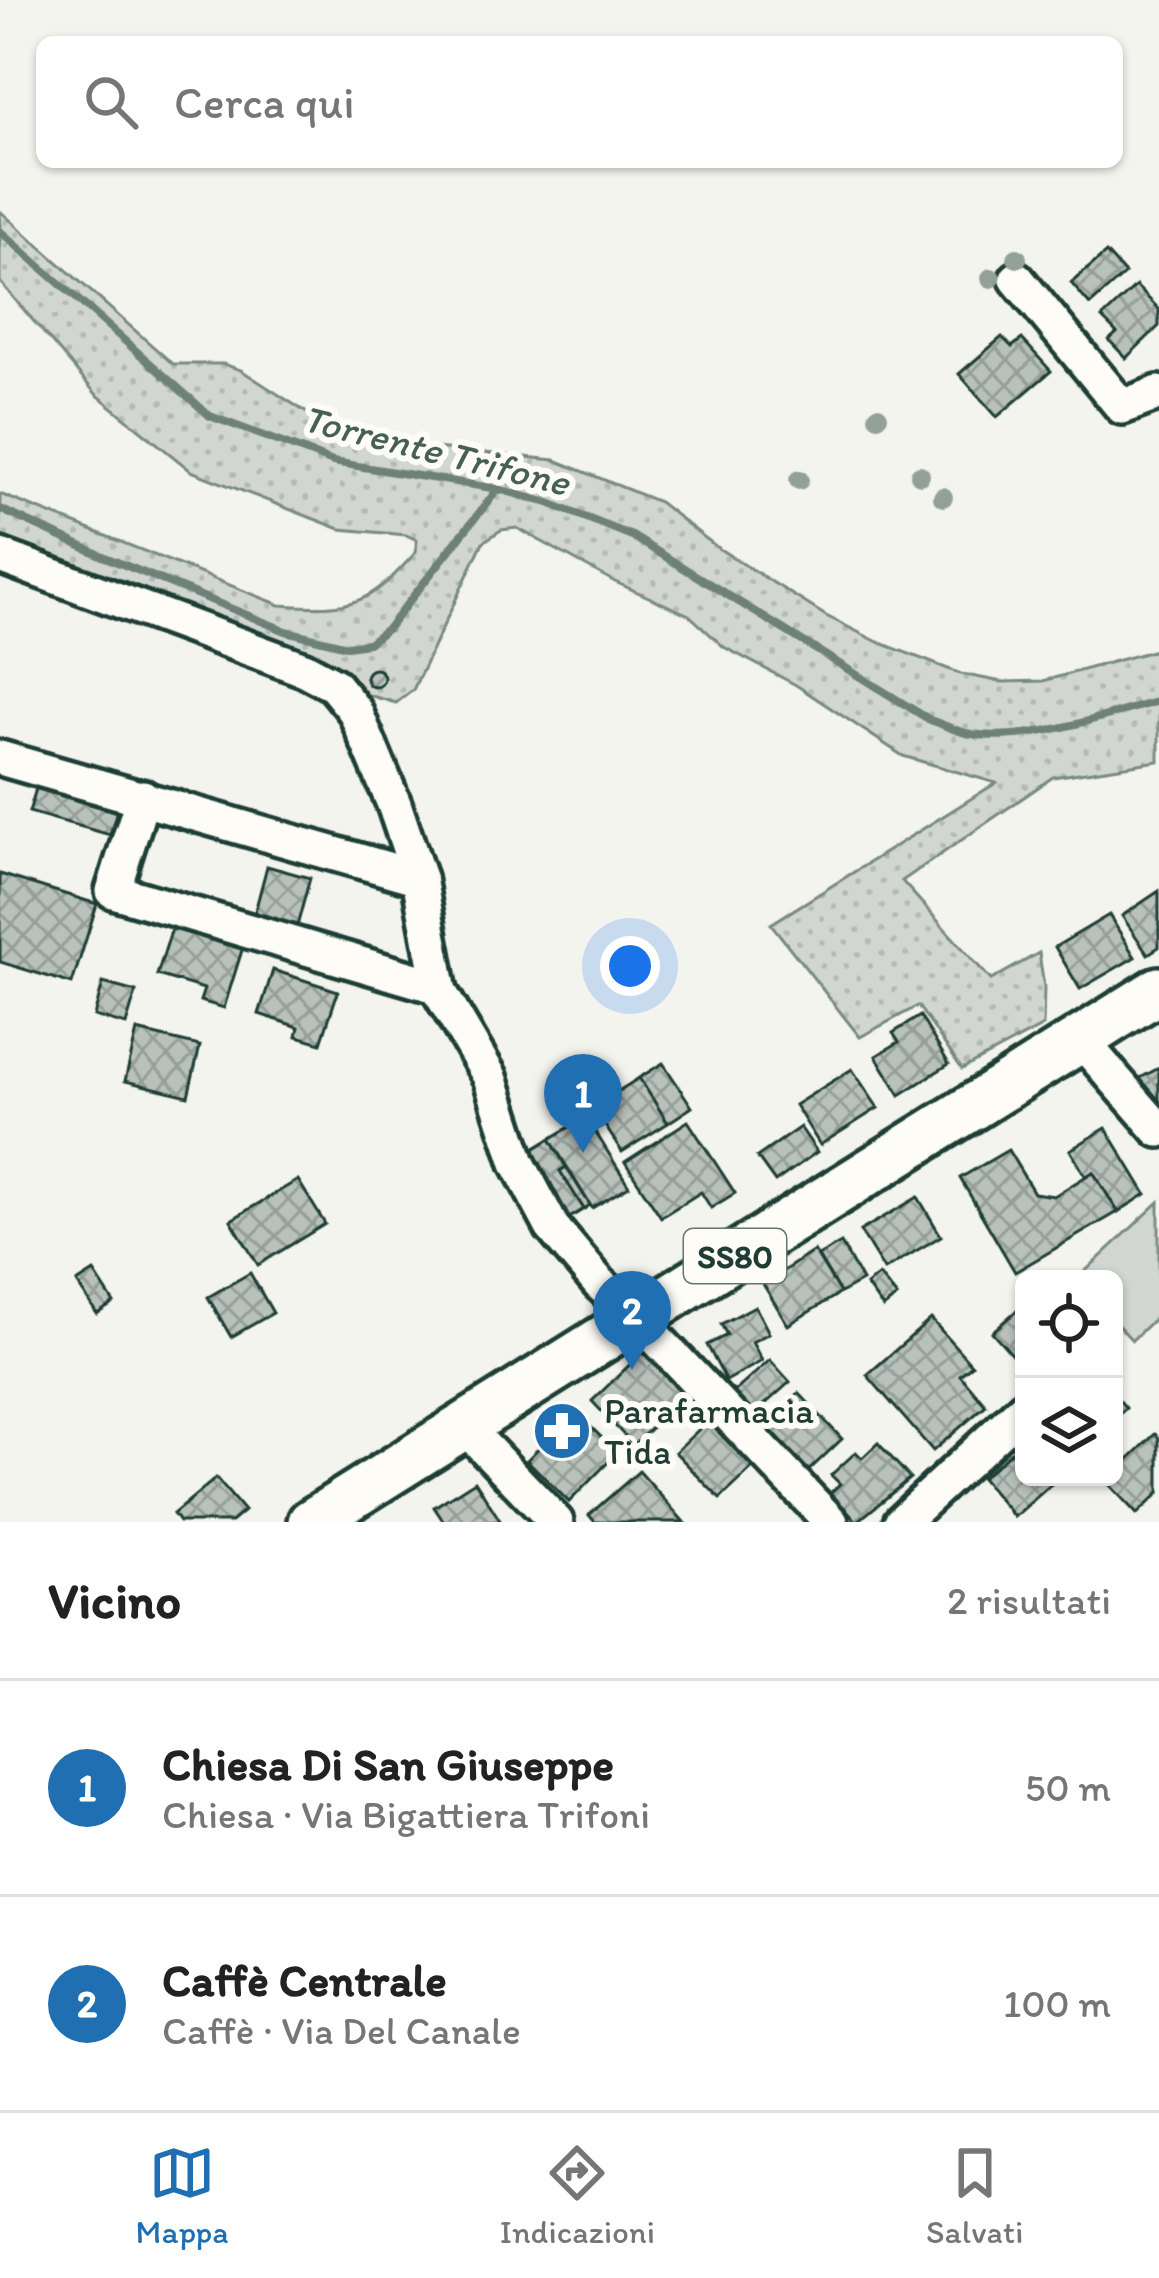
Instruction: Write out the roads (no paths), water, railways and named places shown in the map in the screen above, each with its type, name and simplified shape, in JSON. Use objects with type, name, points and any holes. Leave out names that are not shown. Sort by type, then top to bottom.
[{"type":"main road","name":"SS80","points":[[311,1522],[1159,990]]},
{"type":"street","points":[[1017,279],[1122,407],[1159,393]]},
{"type":"street","points":[[0,556],[304,669],[334,685],[355,711],[394,804],[419,878],[439,987],[490,1077],[518,1163],[552,1227],[599,1283],[831,1522]]},
{"type":"street","points":[[0,758],[419,878]]},
{"type":"street","points":[[143,797],[112,890],[439,987]]},
{"type":"street","points":[[1080,1039],[1159,1130]]},
{"type":"street","points":[[901,1522],[1015,1416]]},
{"type":"street","points":[[464,1426],[556,1522]]},
{"type":"waterway","name":"Torrente Trifone","points":[[0,231],[210,416],[333,462],[498,489],[549,503],[632,536],[930,720],[966,733],[1012,735],[1063,727],[1159,701]]},
{"type":"waterway","points":[[0,509],[286,631],[347,646],[368,643],[388,628],[498,489]]},
{"type":"place","name":"Chiesa Di San Giuseppe","points":[[583,1153]]},
{"type":"place","name":"Caffè Centrale","points":[[632,1370]]},
{"type":"place","name":"Parafarmacia Tida","points":[[562,1431]]}]
